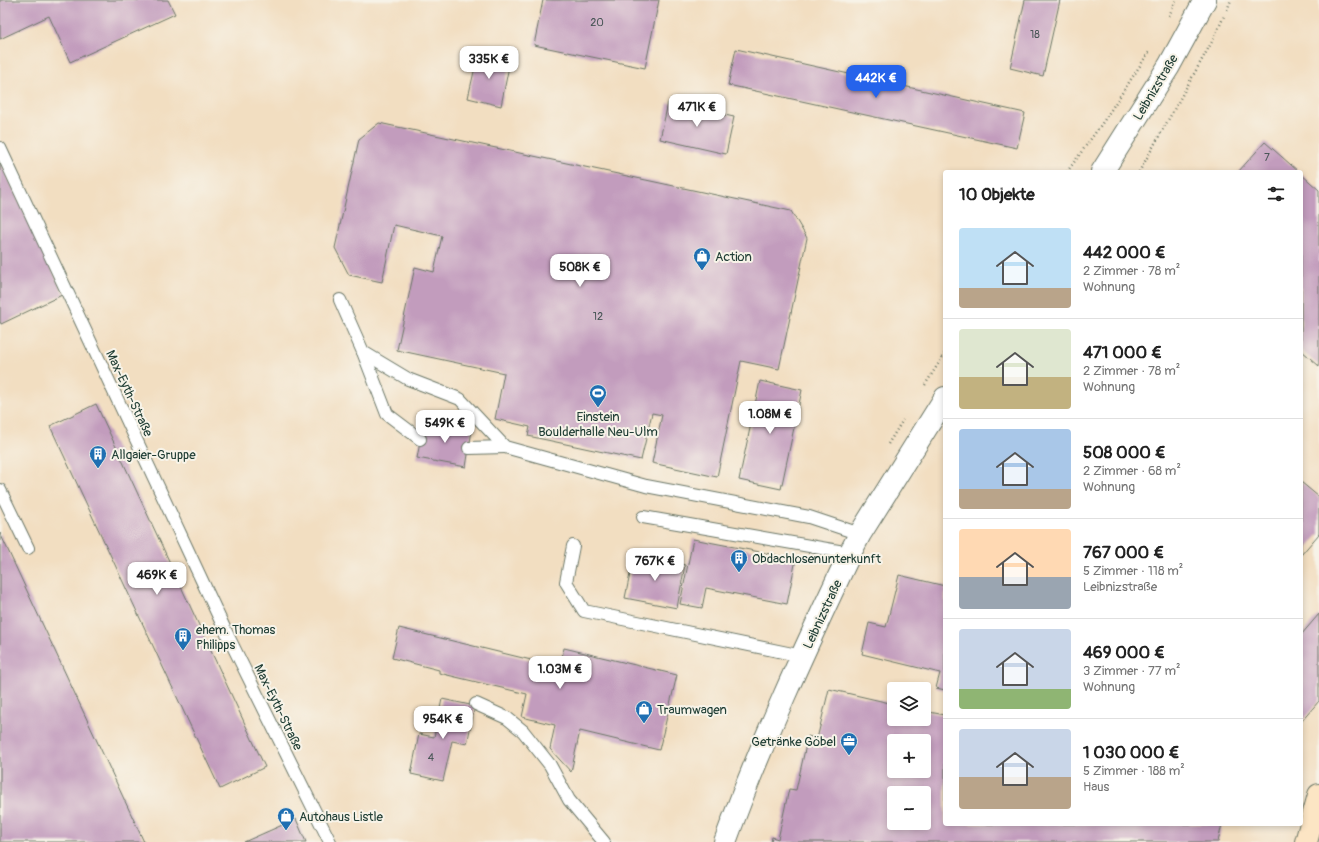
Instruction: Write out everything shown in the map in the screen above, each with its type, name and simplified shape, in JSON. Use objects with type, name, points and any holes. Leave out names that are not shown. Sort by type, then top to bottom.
[{"type":"street","name":"Leibnizstraße","points":[[1103,170],[1169,66],[1205,0]]},
{"type":"street","name":"Leibnizstraße","points":[[725,842],[753,768],[802,656],[850,554],[860,534],[943,401]]},
{"type":"street","points":[[1306,842],[1319,795]]},
{"type":"lane","name":"Max-Eyth-Straße","points":[[0,148],[226,632],[330,842]]},
{"type":"lane","points":[[340,300],[363,352],[387,414],[420,439]]},
{"type":"lane","points":[[363,352],[408,379],[460,399],[505,447]]},
{"type":"lane","points":[[469,448],[505,447],[646,486],[809,517],[860,534]]},
{"type":"lane","points":[[0,490],[28,548]]},
{"type":"lane","points":[[643,517],[850,554]]},
{"type":"lane","points":[[573,546],[566,582],[584,611],[802,656]]},
{"type":"lane","points":[[476,704],[507,718],[523,731],[550,765],[569,800],[604,842]]},
{"type":"path","points":[[1166,22],[1176,0]]},
{"type":"path","points":[[1140,170],[1213,40],[1231,0]]},
{"type":"path","points":[[1068,170],[1101,125],[1152,49]]},
{"type":"building","points":[[0,0],[168,0],[175,14],[70,62],[49,16],[0,39]]},
{"type":"building","points":[[543,0],[659,0],[645,68],[534,45]]},
{"type":"building","points":[[1025,0],[1060,0],[1043,76],[1010,68]]},
{"type":"building","points":[[736,49],[1025,113],[1017,148],[728,85]]},
{"type":"building","points":[[478,54],[510,61],[501,106],[468,98]]},
{"type":"building","points":[[668,103],[734,117],[726,154],[660,139]]},
{"type":"building","points":[[379,123],[791,211],[807,238],[779,369],[741,361],[717,477],[652,463],[662,415],[652,413],[641,460],[528,436],[530,427],[495,419],[504,373],[397,350],[415,267],[434,272],[442,236],[394,225],[382,282],[349,275],[335,248],[359,139]]},
{"type":"building","points":[[1265,142],[1297,170],[1240,170]]},
{"type":"building","points":[[0,161],[64,294],[1,324],[0,321]]},
{"type":"building","points":[[1303,176],[1319,190],[1319,366],[1303,352]]},
{"type":"building","points":[[760,381],[802,390],[781,489],[739,480]]},
{"type":"building","name":"ehem. Thomas Philipps","points":[[96,404],[265,767],[220,789],[50,426]]},
{"type":"building","points":[[424,421],[472,430],[466,467],[417,458]]},
{"type":"building","points":[[1303,484],[1319,497],[1319,534],[1303,553]]},
{"type":"building","points":[[0,533],[144,842],[0,842]]},
{"type":"building","name":"Obdachlosenunterkunft","points":[[693,539],[796,559],[787,604],[706,588],[702,608],[680,604]]},
{"type":"building","points":[[634,555],[685,565],[677,608],[625,598]]},
{"type":"building","points":[[899,575],[943,586],[943,690],[936,688],[940,673],[862,654],[869,623],[886,627]]},
{"type":"building","points":[[1319,614],[1319,701],[1303,720],[1303,633]]},
{"type":"building","points":[[399,628],[560,667],[564,648],[677,675],[659,750],[580,731],[571,772],[550,749],[555,725],[522,717],[527,694],[439,673],[439,670],[392,658]]},
{"type":"building","name":"Getränke Göbel","points":[[829,689],[887,702],[887,726],[931,726],[931,712],[943,715],[943,826],[1222,826],[1218,842],[771,842],[772,837],[778,839],[789,789],[796,790],[808,736],[817,739]]},
{"type":"building","points":[[442,699],[475,706],[467,744],[452,741],[443,781],[411,774],[419,734],[434,737]]},
{"type":"building","name":"Autohaus Listle","points":[[296,819],[306,842],[244,842]]},
{"type":"place","name":"Action","points":[[702,271]]},
{"type":"place","name":"Einstein Boulderhalle Neu-Ulm","points":[[598,408]]},
{"type":"place","name":"Allgaier-Gruppe","points":[[98,469]]},
{"type":"place","name":"Obdachlosenunterkunft","points":[[739,573]]},
{"type":"place","name":"ehem. Thomas Philipps","points":[[183,651]]},
{"type":"place","name":"Traumwagen","points":[[644,724]]},
{"type":"place","name":"Getränke Göbel","points":[[849,756]]},
{"type":"place","name":"Autohaus Listle","points":[[286,831]]}]
